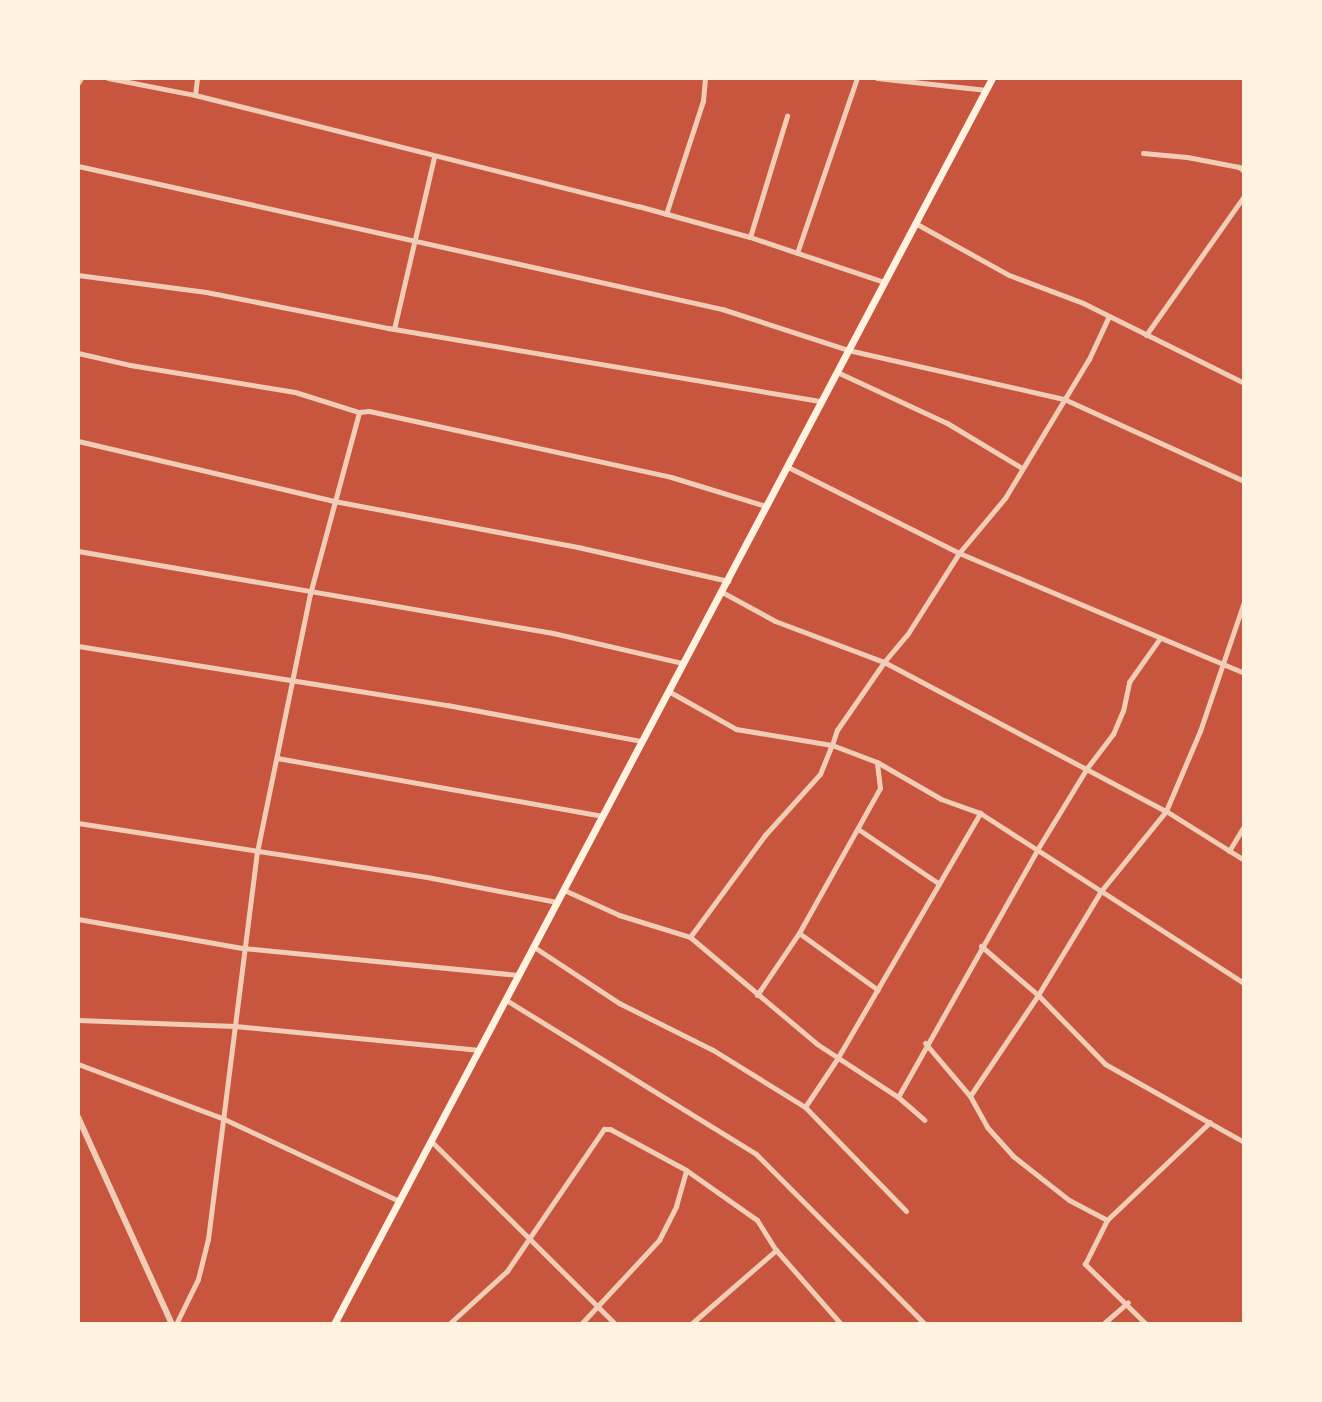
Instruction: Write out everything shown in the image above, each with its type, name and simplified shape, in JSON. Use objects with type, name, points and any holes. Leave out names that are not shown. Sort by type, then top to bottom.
[{"type":"main road","points":[[334,1324],[992,78]]},
{"type":"street","points":[[108,78],[195,95],[666,214],[750,237],[884,282]]},
{"type":"street","points":[[195,95],[197,78]]},
{"type":"street","points":[[666,214],[703,101],[705,78]]},
{"type":"street","points":[[797,253],[857,78]]},
{"type":"street","points":[[877,78],[986,90]]},
{"type":"street","points":[[750,237],[787,116]]},
{"type":"street","points":[[1143,153],[1202,159],[1239,167],[1244,171]]},
{"type":"street","points":[[394,329],[434,157]]},
{"type":"street","points":[[78,166],[722,309],[848,350],[1064,399],[1244,481]]},
{"type":"street","points":[[1146,335],[1244,196]]},
{"type":"street","points":[[915,223],[1009,275],[1109,316],[1244,383]]},
{"type":"street","points":[[78,275],[206,292],[394,329],[822,401]]},
{"type":"street","points":[[690,937],[765,835],[820,774],[837,730],[884,662],[907,635],[959,553],[1005,498],[1089,359],[1109,316]]},
{"type":"street","points":[[78,353],[130,365],[295,392],[359,412],[369,411],[671,477],[767,507]]},
{"type":"street","points":[[837,372],[947,423],[1022,468]]},
{"type":"street","points":[[174,1324],[198,1279],[208,1239],[257,852],[310,594],[359,412]]},
{"type":"street","points":[[78,441],[334,501],[582,548],[729,581]]},
{"type":"street","points":[[788,467],[959,553],[1244,673]]},
{"type":"street","points":[[78,551],[310,594],[553,633],[685,663]]},
{"type":"street","points":[[722,592],[775,621],[884,662],[1166,811],[1244,860]]},
{"type":"street","points":[[970,1096],[1038,995],[1101,891],[1166,811],[1200,731],[1244,603]]},
{"type":"street","points":[[898,1097],[925,1043],[1037,850],[1087,768],[1113,734],[1123,711],[1129,682],[1160,638]]},
{"type":"street","points":[[78,646],[642,741]]},
{"type":"street","points":[[670,692],[736,729],[832,745],[877,762],[941,799],[980,813],[1244,983]]},
{"type":"street","points":[[277,758],[603,816]]},
{"type":"street","points":[[757,995],[799,933],[880,788],[877,762]]},
{"type":"street","points":[[805,1107],[837,1059],[980,813]]},
{"type":"street","points":[[78,823],[558,902]]},
{"type":"street","points":[[1229,851],[1244,826]]},
{"type":"street","points":[[858,829],[938,883]]},
{"type":"street","points":[[564,890],[619,915],[690,937],[837,1059],[898,1097],[924,1120]]},
{"type":"street","points":[[78,919],[243,948],[519,975]]},
{"type":"street","points":[[799,933],[878,990]]},
{"type":"street","points":[[981,946],[1038,995],[1105,1064],[1244,1142]]},
{"type":"street","points":[[534,947],[619,1003],[713,1050],[805,1107],[906,1211]]},
{"type":"street","points":[[506,1000],[756,1154],[925,1324]]},
{"type":"street","points":[[78,1020],[235,1026],[480,1050]]},
{"type":"street","points":[[925,1043],[970,1096],[987,1127],[1013,1156],[1069,1200],[1107,1220]]},
{"type":"street","points":[[78,1064],[222,1118],[399,1201]]},
{"type":"street","points":[[78,1117],[174,1324]]},
{"type":"street","points":[[1146,1324],[1128,1302],[1085,1264],[1107,1220],[1210,1122]]},
{"type":"street","points":[[449,1324],[507,1271],[604,1129],[610,1129],[686,1170],[757,1220],[776,1250],[841,1324]]},
{"type":"street","points":[[431,1141],[615,1324]]},
{"type":"street","points":[[581,1324],[659,1240],[676,1206],[686,1170]]},
{"type":"street","points":[[691,1324],[776,1250]]},
{"type":"street","points":[[1103,1324],[1128,1302]]}]
